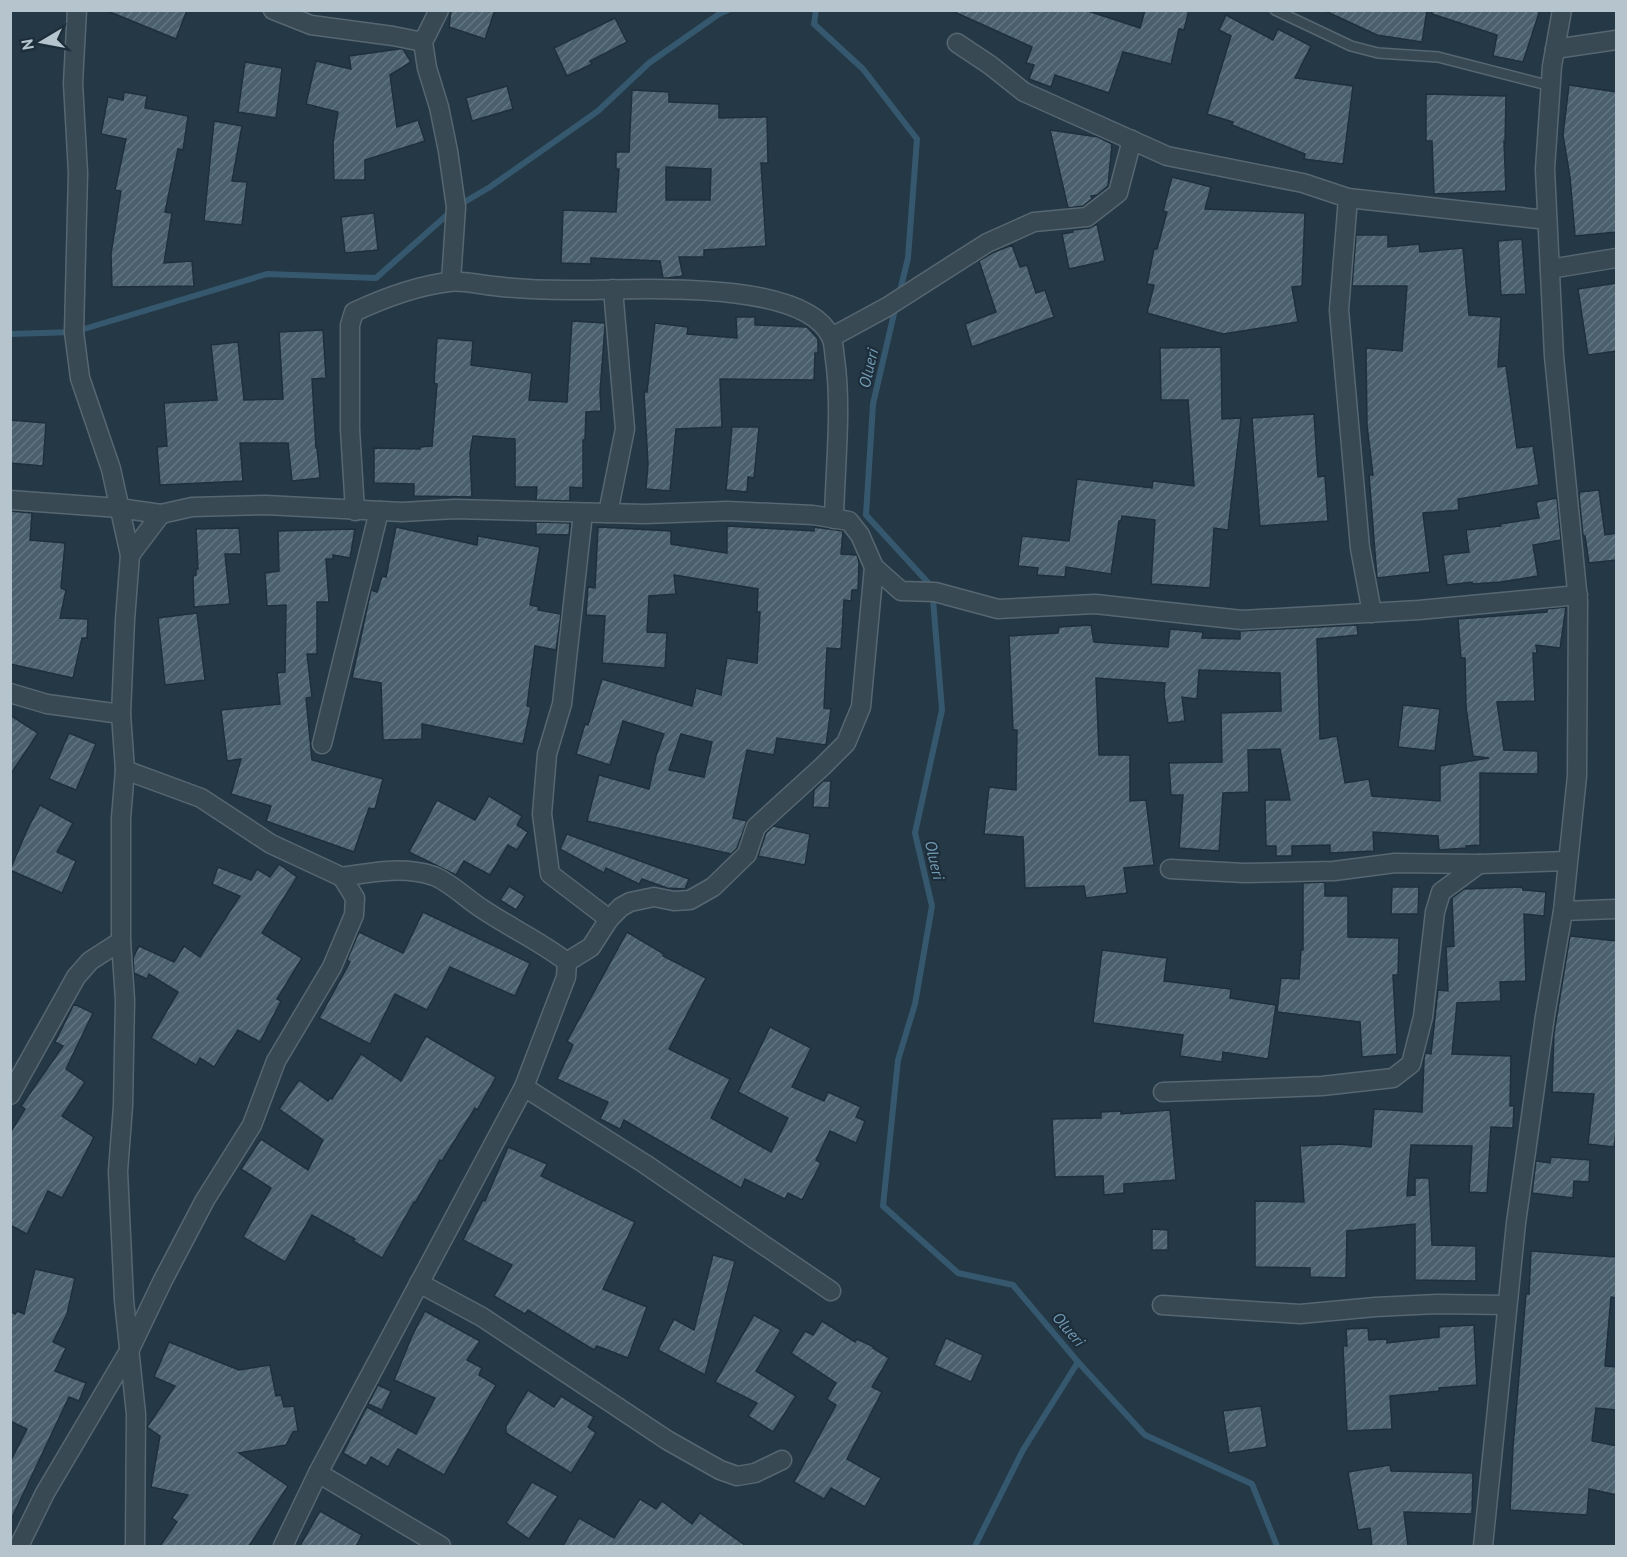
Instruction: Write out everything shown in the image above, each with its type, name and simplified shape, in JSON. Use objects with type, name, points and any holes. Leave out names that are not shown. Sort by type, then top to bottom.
[{"type":"street","points":[[77,10],[73,83],[78,173],[74,332],[80,378],[111,469],[130,555],[121,714],[125,770],[121,818],[125,1012],[123,1106],[118,1171],[124,1300],[136,1414],[135,1546]]},
{"type":"street","points":[[273,10],[311,25],[423,42]]},
{"type":"street","points":[[439,10],[423,42],[427,68],[439,107],[456,207],[451,281]]},
{"type":"street","points":[[1483,1546],[1516,1223],[1563,911],[1577,776],[1578,595],[1554,356],[1545,169],[1551,86],[1562,10]]},
{"type":"street","points":[[1555,49],[1617,40]]},
{"type":"street","points":[[957,43],[990,65],[1023,93],[1167,156],[1303,183],[1348,198],[1548,220]]},
{"type":"street","points":[[832,337],[887,307],[987,243],[1034,222],[1087,217],[1118,193],[1132,140]]},
{"type":"street","points":[[1348,198],[1339,310],[1360,548],[1372,613]]},
{"type":"street","points":[[1550,269],[1617,258]]},
{"type":"street","points":[[355,511],[350,429],[350,325],[354,312],[415,288],[451,281],[497,287],[567,290],[661,288],[726,292],[789,304],[820,322],[832,337],[837,378],[834,519]]},
{"type":"street","points":[[608,513],[625,429],[613,289]]},
{"type":"street","points":[[10,500],[119,508],[161,514],[192,507],[266,505],[355,511],[455,508],[583,513],[728,512],[813,515],[849,521],[860,535],[874,567],[901,591],[935,592],[998,609],[1095,604],[1242,620],[1372,613],[1578,595]]},
{"type":"street","points":[[322,744],[379,511]]},
{"type":"street","points":[[583,513],[562,704],[547,754],[542,814],[550,874],[609,919]]},
{"type":"street","points":[[130,555],[161,514]]},
{"type":"street","points":[[567,962],[591,947],[609,919],[630,902],[654,897],[674,901],[690,900],[712,886],[747,854],[756,826],[846,743],[861,707],[874,567]]},
{"type":"street","points":[[10,693],[47,704],[121,714]]},
{"type":"street","points":[[19,1546],[45,1493],[129,1351],[205,1200],[252,1125],[276,1061],[332,967],[354,915],[355,898],[342,877],[271,844],[201,798],[125,770]]},
{"type":"street","points":[[1170,869],[1255,873],[1334,871],[1395,863],[1479,864],[1567,861]]},
{"type":"street","points":[[1163,1092],[1322,1086],[1393,1078],[1411,1064],[1423,1017],[1435,912],[1441,892],[1479,864]]},
{"type":"street","points":[[342,877],[376,871],[403,870],[435,877],[567,962]]},
{"type":"street","points":[[1563,911],[1617,909]]},
{"type":"street","points":[[10,1095],[76,977],[90,961],[122,941]]},
{"type":"street","points":[[283,1546],[318,1473],[524,1087],[566,977],[567,962]]},
{"type":"street","points":[[524,1087],[645,1164],[831,1291]]},
{"type":"street","points":[[419,1283],[482,1317],[667,1440],[720,1470],[737,1476],[755,1473],[782,1460]]},
{"type":"street","points":[[1162,1305],[1300,1314],[1375,1306],[1507,1305]]},
{"type":"street","points":[[318,1473],[441,1546]]},
{"type":"lane","points":[[1275,10],[1351,46],[1378,53],[1438,57],[1551,86]]},
{"type":"building","points":[[105,10],[187,10],[176,39]]},
{"type":"building","points":[[451,10],[495,10],[485,39],[449,27]]},
{"type":"building","points":[[950,10],[1085,10],[1140,28],[1145,10],[1189,10],[1184,30],[1179,29],[1171,64],[1123,52],[1109,93],[1055,75],[1051,87],[1029,79],[1034,65],[1026,63],[1032,47]]},
{"type":"building","points":[[1323,10],[1427,10],[1422,42],[1377,35]]},
{"type":"building","points":[[1432,10],[1540,10],[1523,62],[1493,56],[1497,35],[1432,14]]},
{"type":"building","points":[[1226,15],[1273,40],[1278,29],[1311,46],[1295,78],[1353,86],[1343,164],[1304,159],[1305,154],[1232,125],[1233,122],[1207,114],[1231,36],[1219,30]]},
{"type":"building","points":[[615,18],[627,42],[590,61],[592,64],[567,76],[554,48]]},
{"type":"building","points":[[403,49],[411,62],[390,75],[397,127],[418,120],[425,141],[365,160],[365,180],[334,180],[333,143],[338,112],[306,104],[316,61],[351,69],[349,56]]},
{"type":"building","points":[[245,62],[282,68],[276,118],[238,112]]},
{"type":"building","points":[[1569,85],[1617,92],[1617,232],[1575,236],[1570,177],[1563,135]]},
{"type":"building","points":[[507,86],[513,109],[472,121],[466,98]]},
{"type":"building","points":[[632,90],[669,92],[669,102],[719,104],[719,118],[767,117],[768,163],[761,163],[766,246],[704,250],[704,257],[679,257],[683,276],[667,278],[663,278],[660,261],[591,258],[591,264],[561,263],[563,210],[616,212],[619,169],[616,169],[616,152],[629,152]],"holes":[[[666,167],[711,169],[710,200],[666,200]]]},
{"type":"building","points":[[124,92],[147,96],[145,108],[188,116],[183,150],[178,149],[165,212],[172,213],[164,263],[192,261],[194,286],[112,287],[111,254],[121,191],[115,190],[126,139],[101,134],[108,97],[123,100]]},
{"type":"building","points":[[1426,94],[1506,96],[1504,142],[1506,191],[1434,194],[1432,141],[1426,141]]},
{"type":"building","points":[[214,121],[242,126],[232,181],[247,182],[242,225],[204,221]]},
{"type":"building","points":[[1050,130],[1098,137],[1112,144],[1108,186],[1097,195],[1091,196],[1092,199],[1083,206],[1068,208]]},
{"type":"building","points":[[1172,177],[1211,187],[1205,209],[1305,213],[1302,286],[1292,287],[1298,322],[1223,334],[1147,313],[1154,285],[1147,284],[1154,249],[1157,249],[1167,212],[1163,211]]},
{"type":"building","points":[[374,213],[378,250],[345,253],[341,217]]},
{"type":"building","points":[[1097,224],[1105,261],[1069,269],[1062,234]]},
{"type":"building","points":[[1356,235],[1388,235],[1388,247],[1419,244],[1420,252],[1463,248],[1469,315],[1501,317],[1498,367],[1506,366],[1517,448],[1533,446],[1539,485],[1458,499],[1459,510],[1423,513],[1430,572],[1377,578],[1369,475],[1373,475],[1367,425],[1366,348],[1402,351],[1407,286],[1352,286]]},
{"type":"building","points":[[1522,239],[1526,294],[1501,295],[1498,241]]},
{"type":"building","points":[[1012,245],[1020,267],[1027,265],[1036,293],[1045,290],[1054,317],[972,347],[965,324],[996,312],[979,261]]},
{"type":"building","points":[[1617,283],[1617,351],[1588,355],[1578,289]]},
{"type":"building","points":[[736,317],[755,317],[755,325],[807,327],[818,339],[814,380],[720,379],[722,427],[676,429],[670,491],[646,489],[648,464],[644,392],[647,392],[655,323],[688,327],[687,334],[737,338]]},
{"type":"building","points":[[572,321],[605,323],[605,326],[600,392],[601,411],[586,412],[585,440],[583,440],[583,488],[570,487],[570,501],[536,500],[537,487],[515,487],[515,439],[473,436],[470,453],[472,497],[414,496],[414,484],[374,483],[374,448],[420,449],[420,447],[432,446],[437,384],[434,383],[437,338],[473,341],[471,365],[532,373],[529,400],[567,402]]},
{"type":"building","points":[[323,330],[326,378],[312,379],[320,478],[292,481],[288,443],[240,443],[243,481],[160,485],[157,447],[167,446],[164,403],[217,400],[211,345],[238,342],[244,400],[283,399],[279,332]]},
{"type":"building","points":[[1221,347],[1222,419],[1241,418],[1228,530],[1214,528],[1210,588],[1151,584],[1155,520],[1122,516],[1119,521],[1111,574],[1066,567],[1065,577],[1037,575],[1038,568],[1018,566],[1022,536],[1069,541],[1077,479],[1152,488],[1153,481],[1194,486],[1188,400],[1161,400],[1160,348]]},
{"type":"building","points":[[1314,414],[1318,477],[1325,476],[1328,521],[1260,526],[1252,418]]},
{"type":"building","points":[[10,420],[46,423],[43,466],[10,463]]},
{"type":"building","points":[[732,427],[759,427],[754,478],[748,477],[747,492],[726,490]]},
{"type":"building","points":[[1599,490],[1605,535],[1617,533],[1617,560],[1589,563],[1585,536],[1583,536],[1579,495],[1580,492]]},
{"type":"building","points":[[1557,498],[1561,540],[1533,545],[1538,576],[1501,582],[1447,585],[1443,555],[1469,552],[1466,530],[1539,518],[1536,502]]},
{"type":"building","points":[[10,511],[32,513],[30,540],[65,543],[61,588],[66,590],[60,618],[88,619],[87,638],[82,638],[73,678],[10,664]]},
{"type":"building","points":[[536,522],[570,523],[569,535],[536,534]]},
{"type":"building","points":[[727,526],[814,531],[814,527],[843,531],[841,554],[857,555],[858,590],[852,590],[851,601],[844,600],[841,649],[827,648],[824,708],[831,709],[826,745],[777,738],[774,755],[747,750],[733,818],[747,821],[737,848],[731,854],[587,821],[599,775],[649,789],[656,756],[664,734],[623,721],[610,765],[576,754],[585,724],[588,725],[602,679],[692,706],[696,688],[721,695],[727,658],[757,663],[760,612],[757,612],[758,589],[674,575],[676,594],[649,596],[647,632],[667,633],[665,668],[602,663],[605,616],[586,615],[588,587],[595,588],[598,527],[671,531],[671,544],[727,553]],"holes":[[[681,734],[712,742],[704,777],[669,770]]]},
{"type":"building","points":[[396,527],[477,545],[478,536],[540,547],[530,605],[539,607],[538,610],[561,614],[556,650],[535,646],[527,706],[531,707],[523,744],[422,724],[422,739],[383,740],[381,683],[352,678],[371,590],[377,592],[382,576],[386,577]]},
{"type":"building","points":[[239,528],[241,554],[225,554],[230,604],[194,607],[193,576],[196,575],[196,569],[198,569],[196,529]]},
{"type":"building","points":[[355,529],[350,558],[333,555],[333,559],[326,559],[329,602],[317,602],[317,654],[307,654],[312,697],[306,698],[312,760],[383,779],[375,809],[369,808],[354,852],[266,821],[271,806],[231,794],[241,759],[227,761],[221,710],[280,704],[277,673],[285,672],[286,605],[267,606],[265,573],[279,571],[278,531]]},
{"type":"building","points":[[1566,607],[1560,648],[1536,645],[1537,653],[1533,653],[1535,701],[1497,702],[1504,750],[1538,751],[1538,774],[1480,773],[1480,845],[1439,850],[1438,836],[1373,832],[1374,851],[1330,853],[1330,845],[1292,846],[1292,856],[1276,856],[1276,846],[1266,846],[1265,800],[1290,800],[1280,749],[1248,750],[1249,792],[1223,793],[1219,851],[1179,848],[1183,795],[1171,795],[1169,763],[1222,762],[1221,713],[1281,711],[1280,673],[1199,670],[1197,699],[1182,697],[1185,721],[1168,723],[1164,694],[1165,683],[1096,678],[1099,755],[1130,755],[1130,801],[1146,800],[1154,865],[1124,868],[1127,893],[1086,898],[1084,886],[1025,888],[1023,837],[984,834],[989,787],[1016,790],[1017,730],[1013,730],[1009,636],[1058,633],[1059,627],[1091,625],[1094,642],[1168,647],[1170,629],[1203,632],[1202,638],[1240,639],[1240,631],[1357,625],[1358,635],[1317,639],[1320,739],[1337,736],[1345,783],[1369,779],[1372,796],[1440,801],[1440,766],[1489,758],[1473,756],[1466,707],[1465,658],[1461,658],[1458,619],[1547,612],[1547,609]]},
{"type":"building","points":[[197,613],[205,680],[165,685],[158,618]]},
{"type":"building","points":[[1403,705],[1440,709],[1435,751],[1398,747]]},
{"type":"building","points":[[10,715],[38,733],[10,775]]},
{"type":"building","points":[[69,733],[96,744],[76,790],[49,779]]},
{"type":"building","points":[[823,781],[831,781],[829,808],[813,807],[814,790]]},
{"type":"building","points":[[489,796],[522,816],[517,825],[528,832],[517,850],[508,845],[490,875],[464,861],[456,875],[409,852],[437,800],[475,820]]},
{"type":"building","points":[[40,805],[73,823],[57,852],[76,861],[62,893],[10,870]]},
{"type":"building","points":[[773,826],[810,834],[805,865],[758,856],[766,833]]},
{"type":"building","points":[[567,834],[689,879],[685,889],[667,888],[642,879],[639,884],[606,868],[604,873],[560,849]]},
{"type":"building","points":[[279,864],[297,877],[262,933],[302,958],[277,999],[281,1001],[260,1042],[238,1030],[214,1067],[200,1058],[196,1065],[151,1038],[178,992],[149,974],[147,979],[134,973],[133,958],[139,946],[174,962],[184,946],[200,957],[240,896],[212,884],[218,867],[251,880],[257,869],[270,877]]},
{"type":"building","points":[[1325,882],[1325,896],[1348,896],[1348,937],[1399,938],[1398,975],[1393,975],[1397,1054],[1362,1057],[1360,1022],[1277,1012],[1281,978],[1299,979],[1301,950],[1303,950],[1303,883]]},
{"type":"building","points":[[509,886],[525,896],[516,910],[500,900]]},
{"type":"building","points":[[1392,887],[1419,887],[1418,914],[1391,914]]},
{"type":"building","points":[[1522,887],[1523,890],[1546,892],[1544,916],[1524,914],[1526,981],[1500,982],[1501,1001],[1457,1003],[1452,1054],[1511,1056],[1510,1106],[1514,1106],[1513,1128],[1491,1127],[1487,1193],[1469,1192],[1472,1146],[1411,1145],[1407,1196],[1415,1195],[1415,1178],[1429,1178],[1432,1245],[1476,1246],[1476,1281],[1415,1280],[1415,1224],[1347,1231],[1346,1278],[1310,1277],[1310,1268],[1255,1267],[1255,1201],[1304,1202],[1300,1146],[1339,1144],[1371,1147],[1374,1109],[1422,1112],[1424,1060],[1425,1053],[1431,1054],[1438,990],[1448,991],[1446,947],[1454,946],[1452,898],[1464,889]]},
{"type":"building","points":[[423,912],[530,963],[515,996],[450,967],[427,1010],[395,994],[370,1044],[319,1018],[350,962],[347,960],[359,932],[403,953]]},
{"type":"building","points":[[627,932],[664,954],[663,956],[706,978],[669,1049],[730,1079],[711,1118],[771,1152],[788,1118],[738,1092],[770,1027],[811,1048],[792,1087],[824,1101],[828,1092],[861,1107],[856,1117],[865,1121],[856,1143],[830,1131],[816,1160],[821,1163],[802,1200],[788,1193],[785,1199],[745,1179],[741,1188],[624,1120],[620,1129],[600,1119],[608,1102],[557,1079],[573,1045],[567,1041]]},
{"type":"building","points":[[1570,936],[1617,941],[1617,1124],[1614,1147],[1588,1144],[1594,1094],[1552,1092],[1554,1033]]},
{"type":"building","points":[[1102,950],[1167,958],[1164,981],[1231,989],[1230,998],[1276,1005],[1268,1059],[1223,1052],[1222,1062],[1180,1056],[1183,1035],[1093,1023]]},
{"type":"building","points":[[74,1004],[93,1013],[66,1069],[85,1082],[62,1116],[94,1137],[62,1198],[48,1191],[27,1234],[10,1225],[10,1133],[25,1109],[21,1106],[63,1046],[55,1042]]},
{"type":"building","points":[[426,1036],[496,1077],[477,1110],[475,1108],[442,1161],[440,1160],[382,1258],[353,1241],[355,1239],[312,1215],[285,1262],[243,1237],[271,1188],[241,1169],[261,1139],[308,1170],[323,1140],[279,1109],[299,1080],[328,1101],[332,1099],[361,1054],[401,1081]]},
{"type":"building","points":[[1170,1110],[1176,1180],[1124,1184],[1124,1193],[1104,1195],[1103,1176],[1055,1177],[1052,1119],[1101,1118],[1101,1112],[1121,1111],[1121,1114]]},
{"type":"building","points":[[508,1147],[547,1164],[541,1176],[635,1222],[603,1289],[647,1307],[628,1358],[597,1346],[594,1350],[528,1310],[525,1314],[494,1296],[512,1265],[463,1240],[483,1200],[485,1201]]},
{"type":"building","points":[[1551,1157],[1590,1160],[1589,1182],[1574,1181],[1573,1198],[1532,1193],[1536,1161],[1550,1163]]},
{"type":"building","points":[[1152,1229],[1168,1230],[1168,1250],[1152,1250]]},
{"type":"building","points":[[1531,1251],[1617,1257],[1617,1298],[1611,1297],[1605,1366],[1617,1367],[1617,1410],[1596,1408],[1592,1441],[1617,1446],[1617,1495],[1589,1489],[1587,1515],[1510,1510],[1513,1447],[1526,1294],[1529,1294]]},
{"type":"building","points":[[713,1255],[735,1261],[705,1375],[658,1350],[674,1319],[694,1330]]},
{"type":"building","points":[[35,1269],[75,1278],[67,1314],[53,1342],[66,1348],[55,1371],[86,1383],[79,1401],[69,1397],[10,1522],[10,1462],[27,1429],[10,1421],[10,1311],[15,1314],[17,1311],[24,1314]]},
{"type":"building","points":[[425,1311],[480,1341],[467,1360],[482,1368],[479,1375],[496,1385],[444,1475],[398,1449],[388,1467],[371,1457],[366,1466],[343,1453],[367,1407],[416,1434],[435,1398],[394,1380]]},
{"type":"building","points":[[754,1315],[781,1330],[756,1371],[796,1396],[773,1432],[748,1416],[757,1403],[715,1382]]},
{"type":"building","points":[[822,1321],[855,1342],[857,1339],[874,1347],[889,1358],[872,1387],[882,1392],[847,1459],[881,1478],[865,1507],[831,1488],[824,1499],[794,1482],[836,1405],[827,1399],[836,1383],[791,1353],[805,1331],[813,1335]]},
{"type":"building","points":[[1474,1325],[1477,1385],[1390,1396],[1392,1429],[1347,1431],[1343,1346],[1347,1346],[1346,1329],[1368,1328],[1369,1340],[1387,1339],[1387,1343],[1439,1337],[1439,1327]]},
{"type":"building","points":[[946,1338],[983,1355],[971,1382],[934,1365]]},
{"type":"building","points":[[169,1342],[239,1370],[270,1365],[276,1396],[281,1395],[284,1407],[294,1406],[298,1431],[293,1432],[286,1445],[239,1453],[288,1486],[249,1546],[160,1546],[177,1522],[172,1518],[188,1495],[151,1487],[160,1436],[147,1427],[175,1386],[154,1377]]},
{"type":"building","points":[[378,1385],[391,1391],[382,1410],[368,1404]]},
{"type":"building","points":[[528,1390],[554,1407],[561,1396],[594,1417],[588,1427],[596,1433],[571,1473],[506,1433],[506,1426]]},
{"type":"building","points":[[1261,1406],[1267,1447],[1229,1453],[1223,1411]]},
{"type":"building","points":[[1390,1465],[1391,1471],[1473,1473],[1472,1514],[1404,1512],[1408,1546],[1372,1546],[1370,1528],[1358,1530],[1348,1472]]},
{"type":"building","points":[[532,1482],[558,1496],[529,1539],[506,1523]]},
{"type":"building","points":[[640,1499],[656,1509],[662,1501],[692,1524],[700,1513],[746,1546],[563,1546],[579,1518],[614,1538]]},
{"type":"building","points":[[320,1511],[362,1535],[356,1546],[300,1546]]},
{"type":"waterway","points":[[10,334],[74,332],[267,274],[376,278],[456,207],[490,187],[598,111],[649,63],[728,10]]},
{"type":"waterway","name":"Olueri","points":[[816,10],[814,24],[863,69],[917,139],[908,258],[899,295]]},
{"type":"waterway","name":"Olueri","points":[[896,305],[873,404],[866,515],[932,587],[942,710],[915,833],[932,906],[915,1004],[898,1060],[883,1206],[958,1273],[1013,1285],[1078,1362],[1145,1435],[1252,1484],[1277,1546]]},
{"type":"waterway","points":[[975,1546],[1023,1450],[1078,1362]]}]
